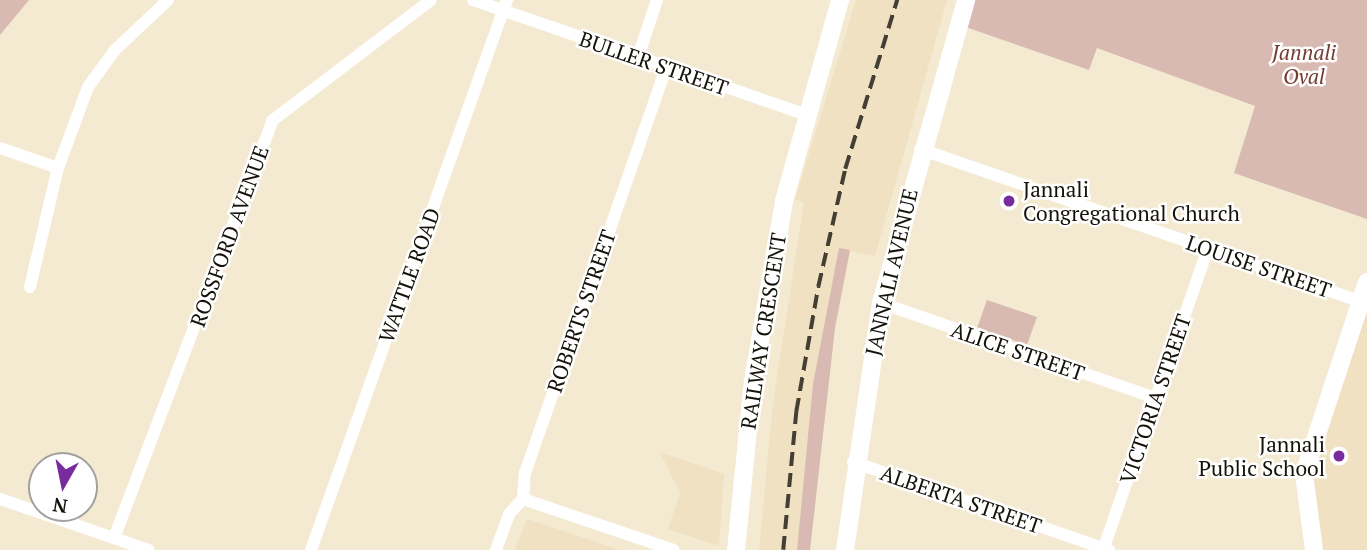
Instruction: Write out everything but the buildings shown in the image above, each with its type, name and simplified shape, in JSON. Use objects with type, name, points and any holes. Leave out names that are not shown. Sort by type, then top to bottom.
[{"type":"street","points":[[30,287],[58,167],[94,77],[167,0]]},
{"type":"street","name":"ROSSFORD AVENUE","points":[[114,538],[273,120],[431,0]]},
{"type":"street","points":[[473,0],[505,5]]},
{"type":"street","points":[[638,57],[657,0]]},
{"type":"street","name":"RAILWAY CRESCENT","points":[[736,550],[753,381],[806,114],[840,0]]},
{"type":"street","name":"JANNALI AVENUE","points":[[845,550],[853,461],[881,303],[920,149],[966,0]]},
{"type":"street","name":"BULLER STREET","points":[[505,5],[666,68],[806,114]]},
{"type":"street","name":"WATTLE ROAD","points":[[311,550],[505,5]]},
{"type":"street","name":"ROBERTS STREET","points":[[496,550],[509,514],[523,499],[524,473],[666,68]]},
{"type":"street","points":[[0,148],[58,167]]},
{"type":"street","name":"LOUISE STREET","points":[[920,149],[1360,301]]},
{"type":"street","name":"VICTORIA STREET","points":[[1105,549],[1208,249]]},
{"type":"street","points":[[1314,550],[1305,516],[1304,474],[1367,282]]},
{"type":"street","name":"ALICE STREET","points":[[881,303],[1155,398]]},
{"type":"street","name":"ALBERTA STREET","points":[[853,461],[1105,549]]},
{"type":"street","points":[[0,499],[149,550]]},
{"type":"street","points":[[523,499],[674,550]]},
{"type":"shaded area","points":[[856,0],[947,0],[875,256],[850,251],[835,328],[810,550],[759,550],[773,403],[804,202],[795,200]]},
{"type":"shaded area","name":"Jannali Public School","points":[[1367,284],[1367,550],[1313,550],[1303,498]]},
{"type":"shaded area","points":[[660,452],[724,474],[719,546],[668,529],[680,493]]},
{"type":"shaded area","points":[[527,519],[620,550],[515,550]]},
{"type":"green space","points":[[0,0],[29,0],[0,35]]},
{"type":"green space","name":"Jannali Oval","points":[[966,0],[1367,0],[1367,219],[1234,173],[1255,106],[1097,48],[1089,70],[957,24]]},
{"type":"green space","points":[[839,248],[850,250],[835,328],[810,550],[797,550],[813,384]]},
{"type":"green space","points":[[987,300],[1037,317],[1027,345],[977,328]]},
{"type":"railway","points":[[783,550],[796,412],[818,287],[845,169],[897,0]]},
{"type":"place","name":"Jannali Congregational Church","points":[[1009,201]]},
{"type":"place","name":"Jannali Public School","points":[[1339,456]]}]
